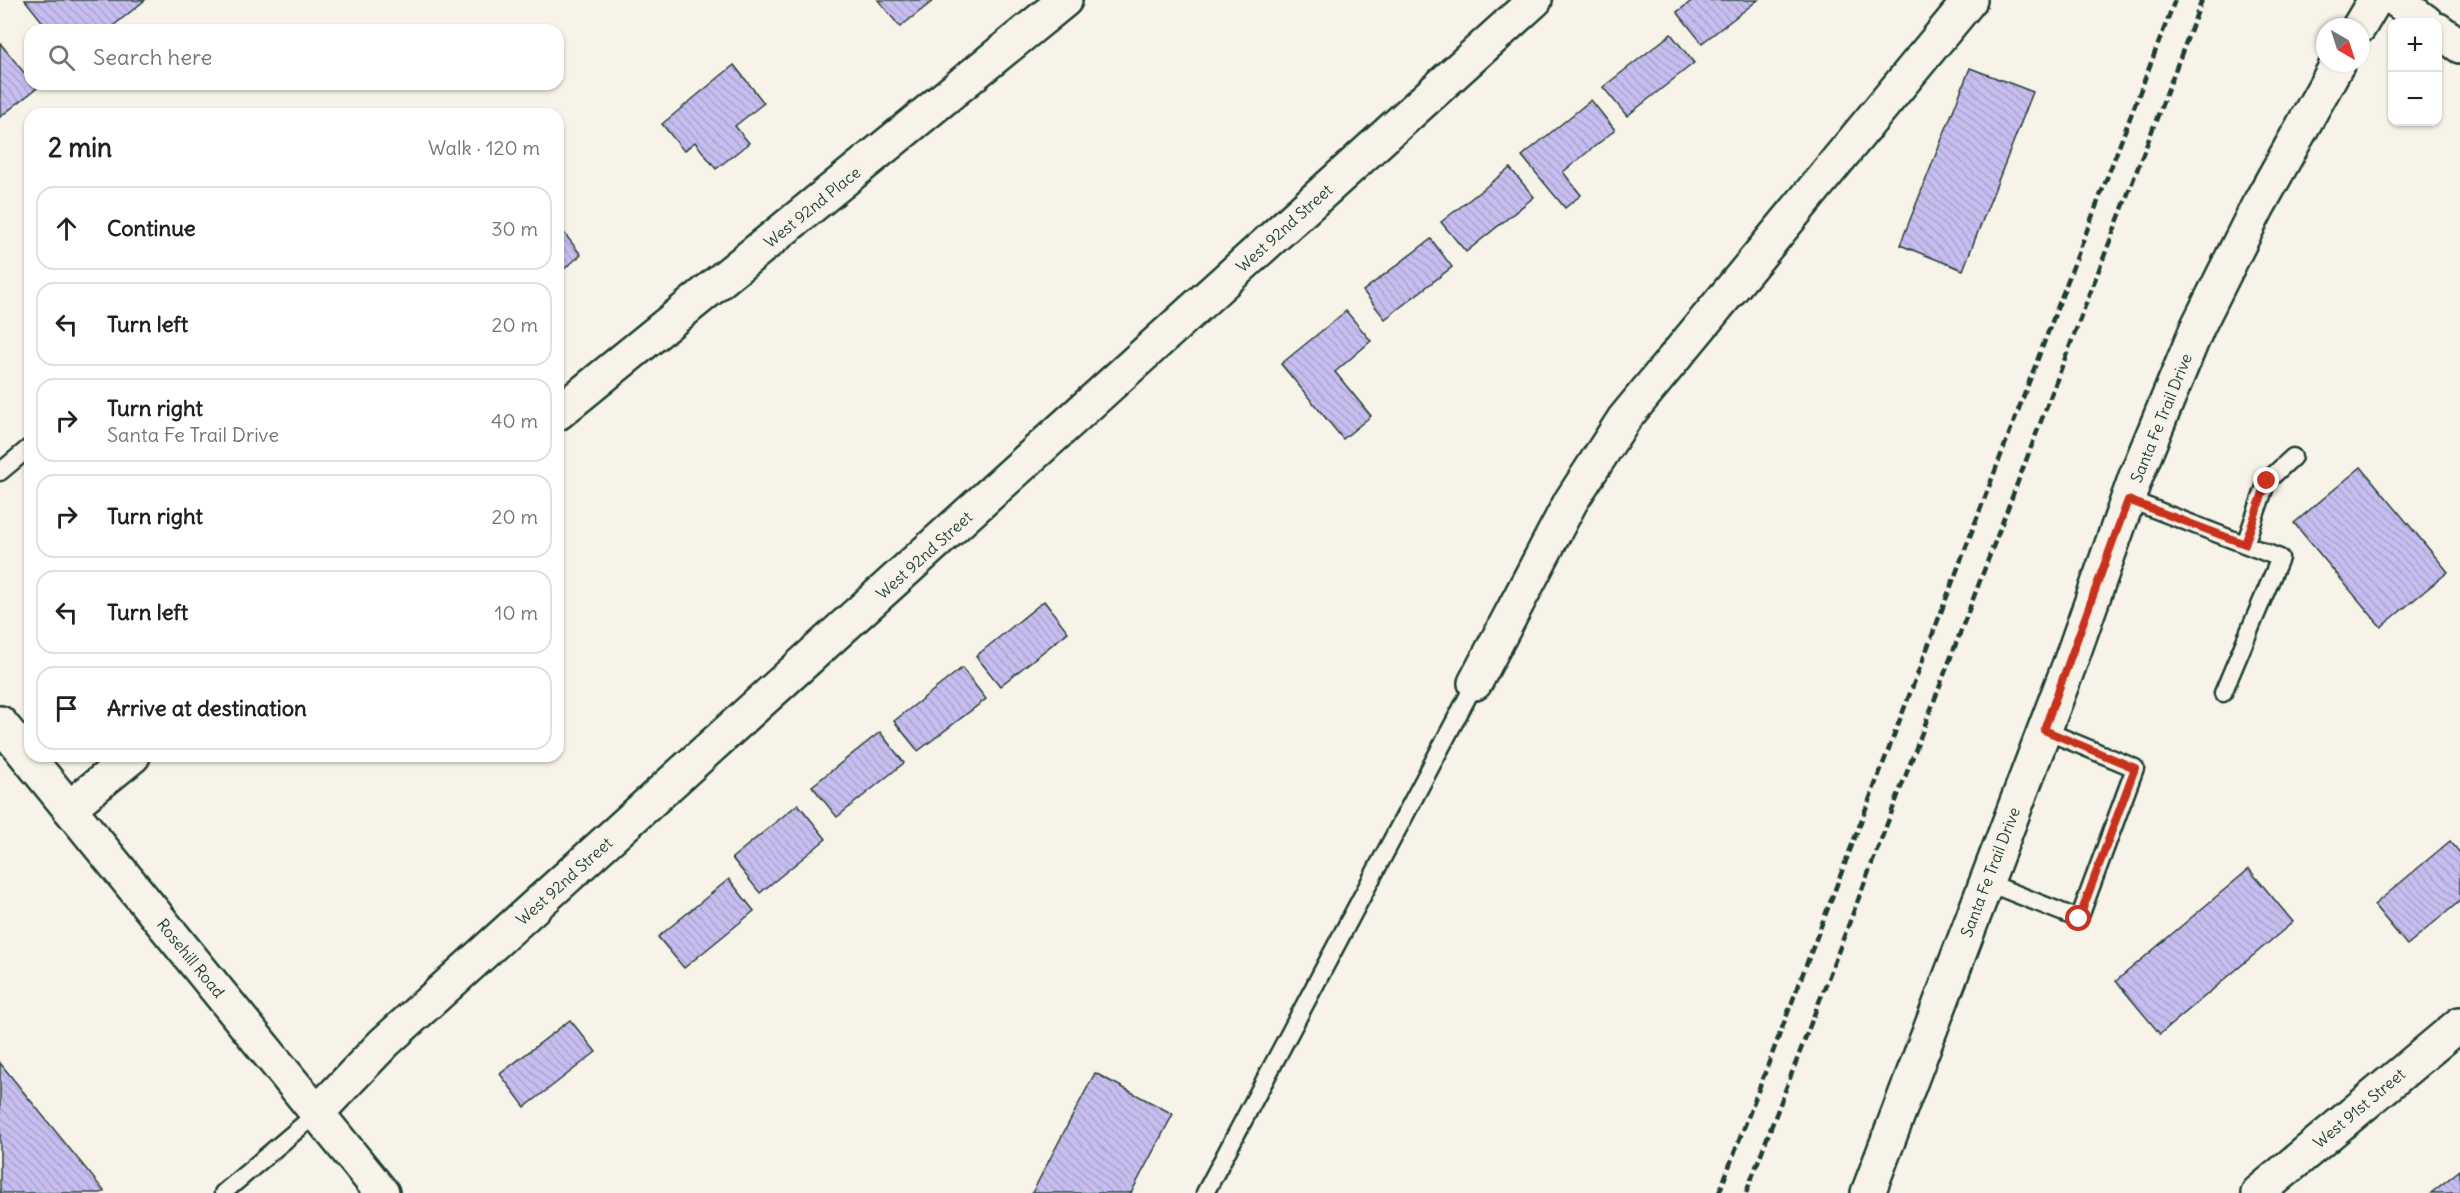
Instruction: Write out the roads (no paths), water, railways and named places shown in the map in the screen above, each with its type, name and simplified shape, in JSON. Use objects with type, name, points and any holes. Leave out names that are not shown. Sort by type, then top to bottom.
[{"type":"street","name":"West 92nd Place","points":[[564,408],[1065,0]]},
{"type":"street","name":"West 92nd Street","points":[[317,1113],[384,1043],[1535,0]]},
{"type":"street","points":[[1475,683],[1571,501],[1624,419],[1970,0]]},
{"type":"street","points":[[2364,18],[2375,0]]},
{"type":"street","points":[[2396,0],[2421,18]]},
{"type":"street","points":[[2442,33],[2460,46]]},
{"type":"street","name":"Santa Fe Trail Drive","points":[[1868,1193],[2044,730],[2128,500],[2198,326],[2257,208],[2333,72]]},
{"type":"street","name":"Rosehill Road","points":[[0,723],[24,753]]},
{"type":"street","name":"Rosehill Road","points":[[32,762],[381,1193]]},
{"type":"street","points":[[69,808],[126,762]]},
{"type":"street","name":"West 91st Street","points":[[2258,1193],[2460,1024]]},
{"type":"lane","points":[[0,472],[24,452]]},
{"type":"lane","points":[[2245,544],[2267,481],[2293,458]]},
{"type":"lane","points":[[2128,500],[2280,558],[2223,693]]},
{"type":"lane","points":[[1205,1193],[1475,683]]},
{"type":"lane","points":[[1986,882],[2079,919],[2135,768],[2044,730]]},
{"type":"lane","points":[[223,1193],[317,1113]]},
{"type":"railway","points":[[1719,1193],[2175,0]]},
{"type":"railway","points":[[1746,1193],[2202,0]]}]
